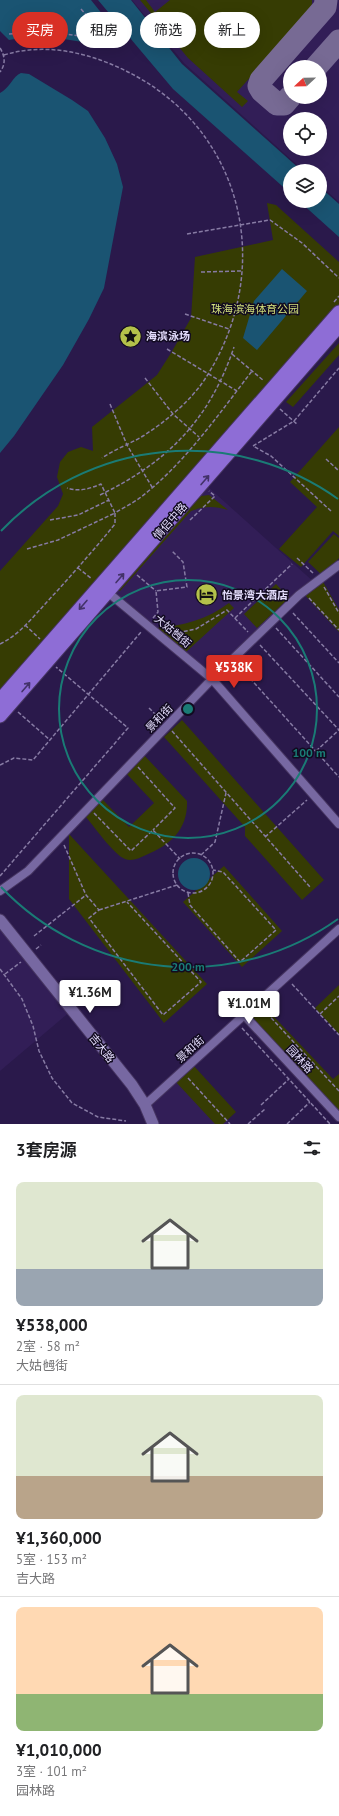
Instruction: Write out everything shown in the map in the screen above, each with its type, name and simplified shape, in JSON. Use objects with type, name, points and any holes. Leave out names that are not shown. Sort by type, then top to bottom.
[{"type":"highway","name":"情侣中路","points":[[0,716],[5,702],[100,586],[339,312]]},
{"type":"highway","name":"情侣中路","points":[[5,702],[49,660],[100,586],[128,568],[339,326]]},
{"type":"main road","name":"吉大路","points":[[0,920],[132,1085],[145,1105],[153,1124]]},
{"type":"street","name":"景和街","points":[[0,891],[28,871],[212,679],[298,595],[339,565]]},
{"type":"street","name":"大姑乸街","points":[[100,586],[148,624],[212,679],[339,824]]},
{"type":"street","name":"景和街","points":[[145,1105],[339,929]]},
{"type":"street","name":"园林路","points":[[244,1015],[339,1117]]},
{"type":"path","points":[[0,48],[4,55],[4,62],[0,72]]},
{"type":"path","points":[[4,55],[28,49],[46,49],[96,58],[128,71],[156,89],[178,105],[211,146],[231,185],[238,206],[243,247],[241,271],[236,308],[222,348],[207,375],[188,400],[173,414],[143,436],[114,450],[102,458]]},
{"type":"path","points":[[187,234],[270,220],[302,243],[339,278]]},
{"type":"path","points":[[201,272],[241,271]]},
{"type":"path","points":[[185,314],[229,329]]},
{"type":"path","points":[[100,495],[142,471],[162,456],[190,429],[208,405],[234,347]]},
{"type":"path","points":[[167,349],[207,375],[237,391]]},
{"type":"path","points":[[232,354],[272,388]]},
{"type":"path","points":[[331,511],[271,456],[253,446],[294,421],[339,368]]},
{"type":"path","points":[[27,549],[58,540],[115,513],[140,497],[152,487],[199,437],[252,371]]},
{"type":"path","points":[[145,378],[173,414],[199,437]]},
{"type":"path","points":[[272,402],[298,425]]},
{"type":"path","points":[[110,404],[127,445],[152,487]]},
{"type":"path","points":[[326,459],[339,471]]},
{"type":"path","points":[[0,644],[25,625],[78,568],[115,524],[115,513],[101,484],[74,491],[67,488]]},
{"type":"path","points":[[190,520],[215,496],[202,484]]},
{"type":"path","points":[[50,520],[78,515],[109,500]]},
{"type":"path","points":[[156,591],[187,587],[183,562],[172,551]]},
{"type":"path","points":[[235,618],[292,564]]},
{"type":"path","points":[[78,568],[100,586]]},
{"type":"path","points":[[0,765],[14,758],[33,760],[158,612],[156,591],[128,568]]},
{"type":"path","points":[[298,595],[306,594],[339,630]]},
{"type":"path","points":[[287,606],[339,663]]},
{"type":"path","points":[[161,636],[196,630],[227,610],[339,730],[316,751]]},
{"type":"path","points":[[271,622],[339,697]]},
{"type":"path","points":[[25,625],[41,640]]},
{"type":"path","points":[[232,659],[339,777]]},
{"type":"path","points":[[0,876],[128,728],[49,660]]},
{"type":"path","points":[[5,702],[50,740]]},
{"type":"path","points":[[149,708],[167,725],[310,887]]},
{"type":"path","points":[[89,807],[131,851],[175,808],[132,762]]},
{"type":"path","points":[[201,855],[215,842],[226,792]]},
{"type":"path","points":[[265,837],[313,794]]},
{"type":"path","points":[[153,830],[180,859]]},
{"type":"path","points":[[60,837],[86,895],[99,910]]},
{"type":"path","points":[[188,854],[201,855],[207,858],[213,870],[213,877],[207,888],[195,894],[188,893],[177,885],[173,873],[174,867],[180,859],[188,854]]},
{"type":"path","points":[[188,893],[190,905],[240,962],[276,930],[223,872],[213,870]]},
{"type":"path","points":[[127,902],[200,982],[164,1015],[89,918],[99,910],[177,885]]},
{"type":"path","points":[[34,936],[86,895]]},
{"type":"path","points":[[0,969],[22,999],[33,1026],[39,1051],[50,1074],[72,1103],[98,1117],[126,1121]]},
{"type":"path","points":[[286,977],[339,1035]]},
{"type":"path","points":[[320,1014],[339,996]]},
{"type":"path","points":[[258,1003],[339,1091]]},
{"type":"path","points":[[236,1022],[330,1124]]},
{"type":"path","points":[[182,1072],[230,1124]]},
{"type":"path","points":[[261,1105],[288,1079]]},
{"type":"path","points":[[287,1124],[310,1102]]},
{"type":"path","points":[[248,1124],[265,1109]]},
{"type":"shaded area","points":[[132,0],[339,0],[339,202],[327,191],[327,164],[296,164],[287,156],[327,156],[327,112],[283,112],[283,152],[184,63],[172,48],[196,48],[196,12],[142,12]]},
{"type":"shaded area","name":"怡景湾大酒店","points":[[207,486],[315,583],[212,679],[113,595]]},
{"type":"shaded area","points":[[0,920],[72,1010],[0,1071]]},
{"type":"shaded area","points":[[181,1069],[231,1124],[153,1124],[146,1099]]},
{"type":"green space","points":[[140,0],[146,0],[155,12],[150,12]]},
{"type":"green space","points":[[170,0],[312,0],[312,4],[307,14],[237,92],[248,101],[242,107],[188,58],[180,48],[196,48],[196,12],[155,12]]},
{"type":"green space","name":"珠海滨海体育公园","points":[[267,203],[276,205],[339,262],[339,308],[0,696],[0,571],[58,506],[63,494],[57,477],[60,462],[68,452],[81,447],[93,451],[92,427],[157,375],[171,353],[191,318],[195,257],[273,240]]},
{"type":"green space","points":[[339,343],[339,355],[293,407],[286,402]]},
{"type":"green space","points":[[339,427],[339,536],[333,531],[301,567],[279,549],[317,507],[290,482]]},
{"type":"green space","points":[[209,495],[228,510],[210,507],[191,511],[120,591],[118,590],[201,496]]},
{"type":"green space","points":[[334,534],[339,538],[339,558],[323,576],[308,562]]},
{"type":"green space","points":[[322,580],[339,610],[339,632],[304,594]]},
{"type":"green space","points":[[276,584],[289,598],[257,628],[244,614]]},
{"type":"green space","points":[[229,603],[234,608],[186,652],[156,628],[176,626],[195,621],[221,609]]},
{"type":"green space","points":[[182,720],[324,880],[302,900],[245,836],[245,827],[164,737]]},
{"type":"green space","points":[[143,754],[187,801],[187,811],[181,828],[170,841],[155,851],[136,859],[128,860],[115,852],[85,816],[102,799],[129,827],[154,803],[125,772]]},
{"type":"green space","points":[[69,834],[207,984],[164,1023],[69,899]]},
{"type":"green space","points":[[224,866],[282,931],[242,967],[183,902]]},
{"type":"green space","points":[[339,985],[339,1034],[315,1008]]},
{"type":"green space","points":[[261,1003],[333,1079],[339,1074],[339,1113],[247,1015]]},
{"type":"green space","points":[[193,1065],[236,1112],[223,1124],[215,1124],[175,1081]]},
{"type":"water","points":[[0,0],[91,0],[101,12],[76,12],[76,41],[68,40],[68,12],[12,12],[12,40],[9,40],[0,31]]},
{"type":"water","points":[[98,0],[131,0],[141,12],[140,48],[169,48],[182,64],[283,154],[283,156],[285,156],[294,164],[283,164],[283,187],[173,89],[132,40],[132,12],[108,12]]},
{"type":"water","points":[[21,73],[29,74],[88,111],[105,138],[117,164],[123,187],[104,288],[89,319],[63,365],[14,436],[0,453],[0,93],[6,89]]},
{"type":"water","points":[[327,193],[339,204],[339,237],[307,208],[327,208]]},
{"type":"water","points":[[282,269],[307,291],[257,350],[243,338],[254,301]]},
{"type":"water","points":[[191,858],[197,858],[207,865],[210,874],[209,880],[203,887],[197,890],[191,890],[181,883],[178,877],[178,871],[185,861]]},
{"type":"taxiway","points":[[283,104],[277,104],[262,91],[259,86],[261,80],[325,7],[326,0]]},
{"type":"taxiway","points":[[322,60],[339,41]]},
{"type":"place","name":"海滨泳场","points":[[130,336]]},
{"type":"place","name":"怡景湾大酒店","points":[[206,595]]}]
